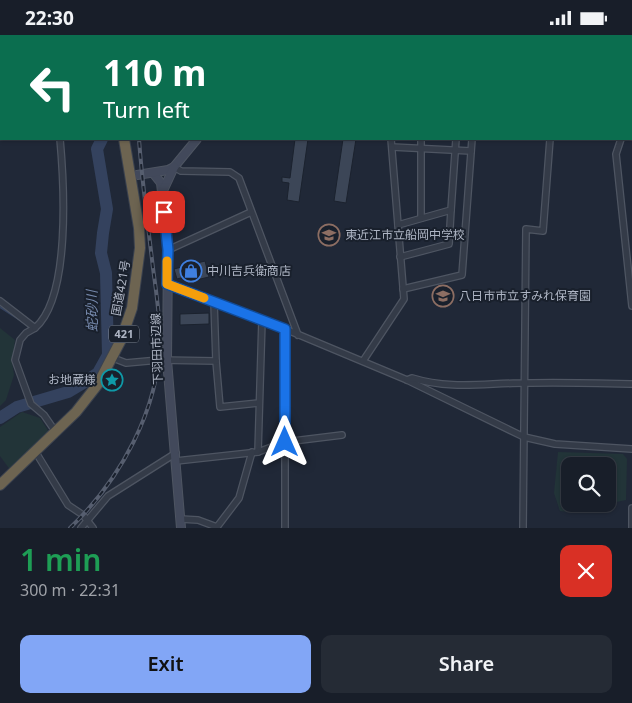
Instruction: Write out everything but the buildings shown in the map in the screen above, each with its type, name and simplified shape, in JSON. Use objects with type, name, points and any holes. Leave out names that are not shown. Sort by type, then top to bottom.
[{"type":"highway","name":"国道421号","points":[[0,485],[76,411],[98,385],[121,340],[132,309],[138,272],[139,228],[124,140]]},
{"type":"main road","points":[[162,193],[174,167],[196,140]]},
{"type":"main road","points":[[131,177],[174,167]]},
{"type":"main road","name":"下羽田市辺線","points":[[153,173],[161,183],[168,250],[167,360],[180,528]]},
{"type":"street","points":[[55,431],[44,415],[31,404],[15,360],[20,340],[26,333],[43,321],[51,301],[64,241],[60,140]]},
{"type":"street","points":[[363,361],[404,299],[392,140]]},
{"type":"street","points":[[421,140],[421,218]]},
{"type":"street","points":[[400,257],[449,244],[456,140]]},
{"type":"street","points":[[403,289],[462,275],[472,140]]},
{"type":"street","points":[[523,528],[526,229],[543,231],[550,140]]},
{"type":"street","points":[[621,140],[616,154],[632,306]]},
{"type":"street","points":[[392,147],[471,151]]},
{"type":"street","points":[[174,167],[181,171],[233,173],[239,178],[298,335]]},
{"type":"street","points":[[398,225],[451,210]]},
{"type":"street","points":[[168,250],[251,212]]},
{"type":"street","points":[[167,284],[285,329],[407,379],[524,437],[555,444],[632,449]]},
{"type":"street","points":[[0,301],[35,328]]},
{"type":"street","points":[[214,302],[220,407],[259,403]]},
{"type":"street","points":[[180,519],[198,520],[217,527],[239,498],[255,452],[262,320]]},
{"type":"street","points":[[285,329],[285,528]]},
{"type":"street","points":[[112,358],[126,363],[167,360],[216,361]]},
{"type":"street","points":[[407,379],[412,377],[422,381],[461,386],[525,383],[632,384]]},
{"type":"street","points":[[81,528],[108,496],[176,457],[255,452],[285,442],[342,435]]},
{"type":"street","points":[[35,451],[68,505],[88,519],[93,528]]},
{"type":"street","points":[[632,508],[632,528]]},
{"type":"shaded area","points":[[0,328],[15,340],[12,362],[14,375],[6,400],[0,406]]},
{"type":"shaded area","points":[[22,412],[40,418],[49,432],[11,471],[0,456],[0,427]]},
{"type":"shaded area","points":[[558,452],[623,454],[627,459],[626,500],[616,502],[616,457],[561,457],[560,511],[554,493]]},
{"type":"waterway","name":"蛇砂川","points":[[0,418],[17,407],[68,392],[98,373],[108,355],[106,273],[101,253],[107,209],[97,149],[102,140]]},
{"type":"waterway","points":[[0,307],[23,322]]},
{"type":"railway","points":[[70,528],[105,488],[120,466],[144,418],[153,392],[158,366],[160,340],[159,313],[139,140]]},
{"type":"slow traffic","points":[[167,261],[167,284],[204,298]]},
{"type":"place","name":"東近江市立船岡中学校","points":[[329,235]]},
{"type":"place","name":"中川吉兵衛商店","points":[[191,271]]},
{"type":"place","name":"八日市市立すみれ保育園","points":[[443,296]]},
{"type":"place","name":"お地蔵様","points":[[112,380]]},
{"type":"route","points":[[164,212],[168,250],[167,284],[285,329],[285,442]]}]
